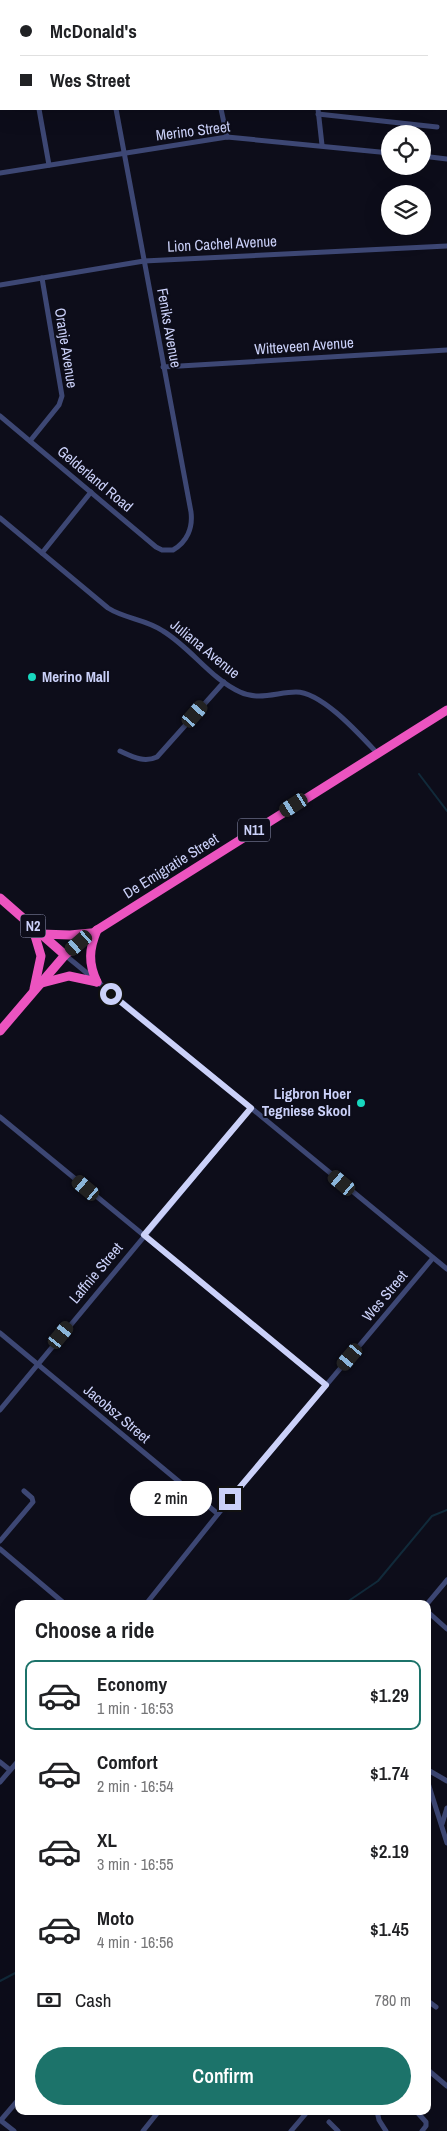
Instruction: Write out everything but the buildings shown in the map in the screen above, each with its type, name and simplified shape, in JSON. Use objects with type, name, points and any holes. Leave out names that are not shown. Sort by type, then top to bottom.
[{"type":"highway","name":"De Emigratie Street","points":[[65,955],[95,931],[377,752],[447,710]]},
{"type":"highway","name":"N2","points":[[0,898],[65,955]]},
{"type":"highway","points":[[32,926],[39,946],[40,956],[40,967],[33,991]]},
{"type":"highway","points":[[41,934],[70,935],[95,931],[90,958],[92,971],[97,982]]},
{"type":"highway","name":"N11","points":[[0,1031],[65,955]]},
{"type":"highway","points":[[39,984],[69,976],[97,982]]},
{"type":"street","points":[[39,110],[49,165]]},
{"type":"street","name":"Feniks Avenue","points":[[116,110],[192,517],[189,534],[177,548]]},
{"type":"street","points":[[221,110],[227,137]]},
{"type":"street","points":[[322,145],[318,112],[437,127]]},
{"type":"street","name":"Merino Street","points":[[0,173],[227,137],[381,152]]},
{"type":"street","points":[[431,157],[447,159]]},
{"type":"street","name":"Lion Cachel Avenue","points":[[0,285],[144,261],[447,246]]},
{"type":"street","name":"Oranje Avenue","points":[[30,441],[60,406],[62,396],[42,278]]},
{"type":"street","name":"Witteveen Avenue","points":[[163,367],[447,350]]},
{"type":"street","name":"Gelderland Road","points":[[0,416],[159,549],[168,551],[177,548]]},
{"type":"street","points":[[42,553],[91,492]]},
{"type":"street","name":"Juliana Avenue","points":[[0,518],[108,608],[120,615],[148,623],[163,631],[224,682],[242,693],[252,696],[297,692],[312,696],[345,722],[377,752]]},
{"type":"street","points":[[120,751],[146,760],[160,755],[224,682]]},
{"type":"street","points":[[65,955],[447,1270]]},
{"type":"street","name":"Laffnie Street","points":[[0,1410],[251,1108]]},
{"type":"street","points":[[0,1117],[326,1385]]},
{"type":"street","name":"Wes Street","points":[[149,1600],[218,1514],[433,1258]]},
{"type":"street","name":"Jacobsz Street","points":[[0,1333],[218,1514]]},
{"type":"street","points":[[0,1540],[33,1502],[32,1498],[24,1492]]},
{"type":"street","points":[[0,1548],[60,1600]]},
{"type":"street","points":[[431,1600],[447,1580]]},
{"type":"street","points":[[431,1615],[447,1629]]},
{"type":"street","points":[[0,1762],[10,1770]]},
{"type":"street","points":[[0,1782],[15,1764]]},
{"type":"street","points":[[431,1772],[447,1780]]},
{"type":"street","points":[[431,1792],[447,1843]]},
{"type":"street","points":[[442,1824],[447,1808]]},
{"type":"street","points":[[431,2003],[436,2007]]},
{"type":"street","points":[[431,2073],[447,2086]]},
{"type":"street","points":[[14,2131],[1,2120],[15,2104]]},
{"type":"street","points":[[143,2131],[156,2115]]},
{"type":"street","points":[[291,2131],[305,2115]]},
{"type":"street","points":[[378,2115],[386,2131]]},
{"type":"street","points":[[420,2115],[426,2122],[426,2126],[422,2131]]},
{"type":"street","points":[[328,2122],[338,2131]]},
{"type":"waterway","points":[[419,774],[447,811]]},
{"type":"waterway","points":[[350,1600],[378,1581],[432,1516],[447,1510]]},
{"type":"waterway","points":[[0,1981],[15,1973]]},
{"type":"place","name":"Merino Mall","points":[[32,677]]},
{"type":"place","name":"Ligbron Hoer Tegniese Skool","points":[[361,1103]]},
{"type":"route","points":[[111,994],[251,1108],[144,1235],[326,1385],[230,1499]]}]
